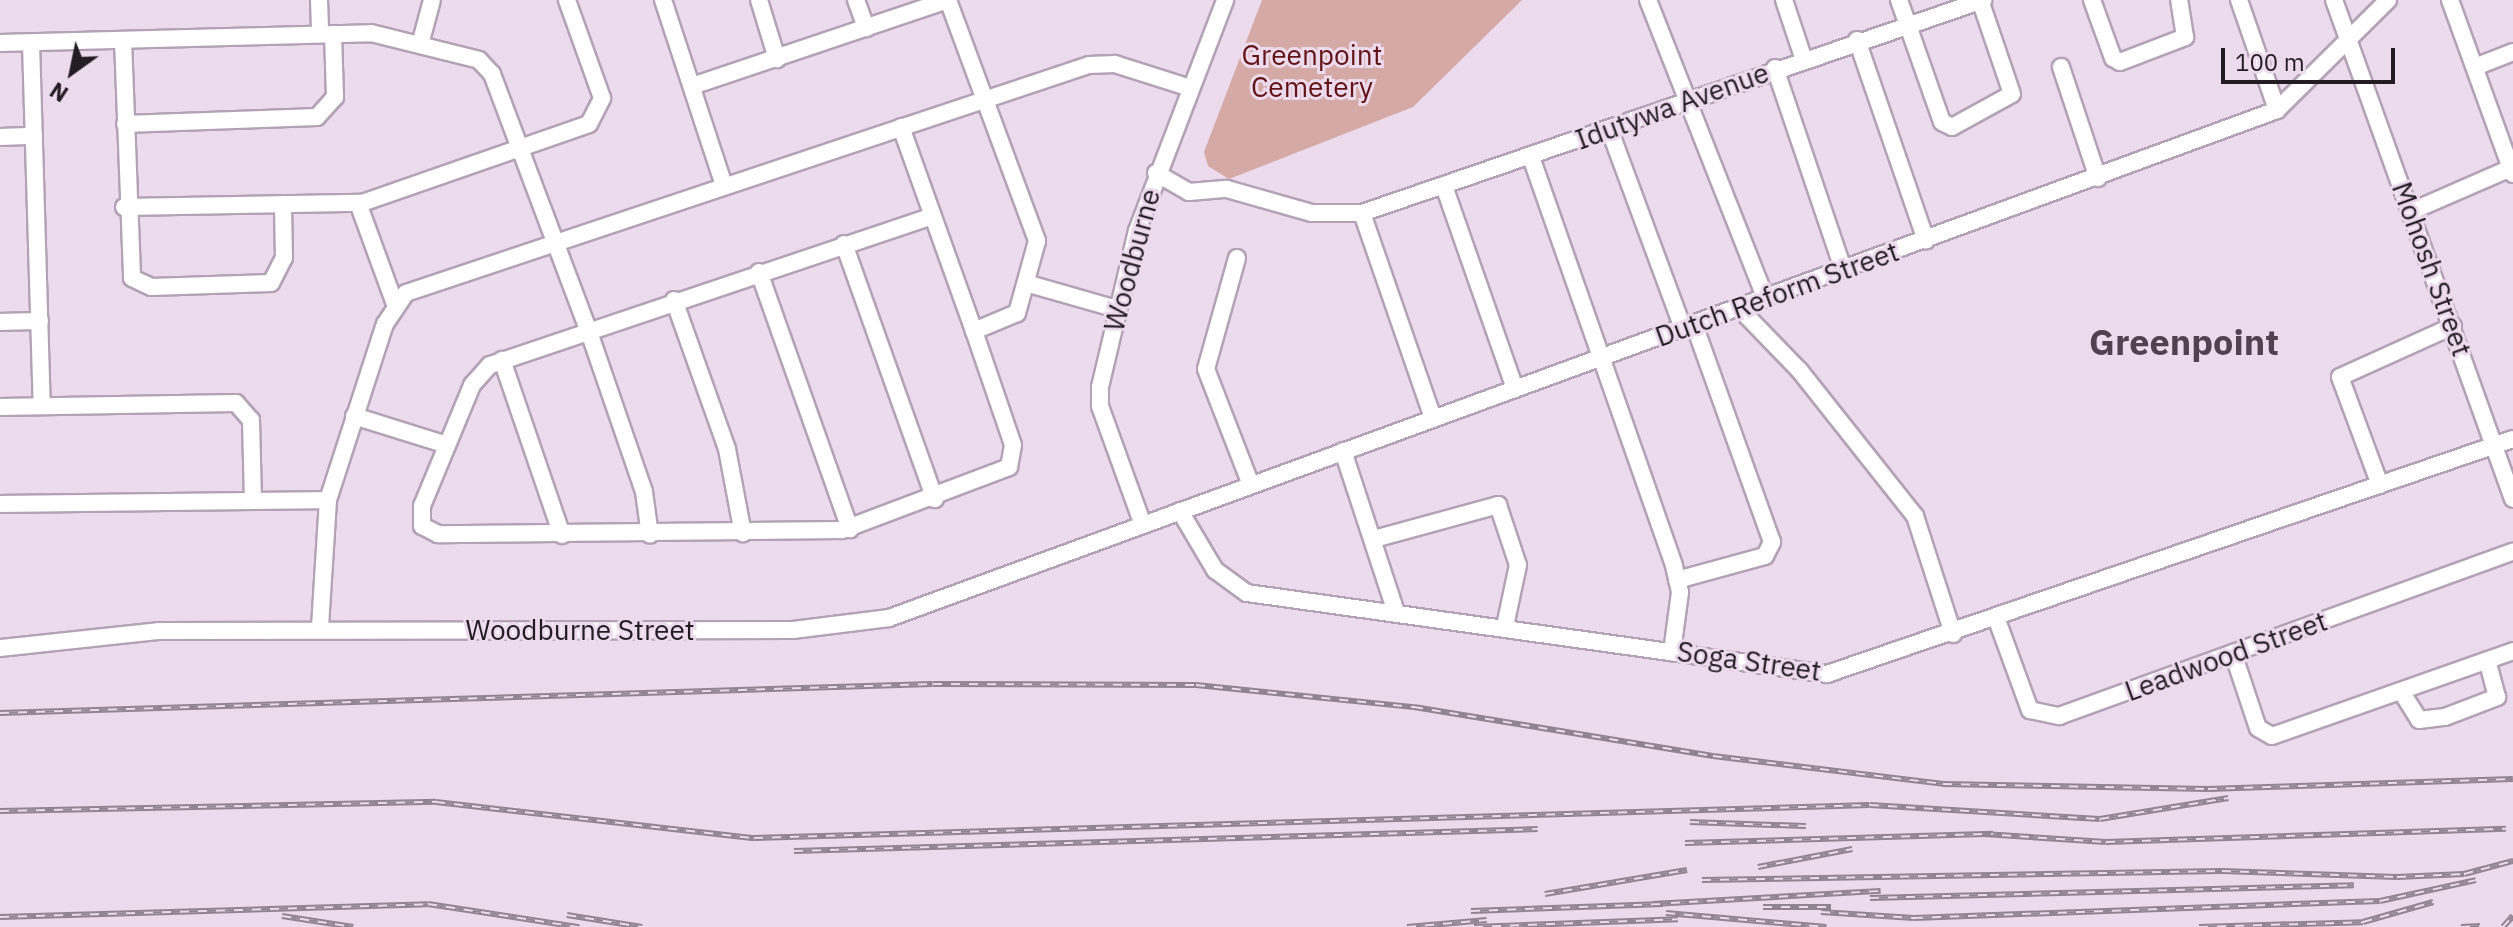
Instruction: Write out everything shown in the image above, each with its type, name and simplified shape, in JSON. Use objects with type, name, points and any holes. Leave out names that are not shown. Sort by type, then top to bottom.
[{"type":"street","points":[[125,124],[317,117],[335,97],[319,0]]},
{"type":"street","points":[[421,41],[432,0]]},
{"type":"street","points":[[124,207],[358,203],[589,124],[600,112],[602,98],[567,0]]},
{"type":"street","points":[[663,0],[724,185]]},
{"type":"street","points":[[759,0],[777,59]]},
{"type":"street","points":[[856,0],[866,28]]},
{"type":"street","points":[[692,86],[948,0],[989,98],[1037,241],[1029,284],[1017,313],[974,331]]},
{"type":"street","name":"Woodburne","points":[[1143,525],[1100,406],[1117,309],[1156,173],[1225,0]]},
{"type":"street","points":[[1784,0],[1803,57]]},
{"type":"street","points":[[1899,0],[1942,122],[1957,126],[2012,94],[1981,0]]},
{"type":"street","name":"Idutywa Avenue","points":[[1156,173],[1189,192],[1227,189],[1312,213],[1362,213],[1610,131],[1803,57],[1908,26],[1981,0]]},
{"type":"street","points":[[2092,0],[2113,58],[2120,62],[2185,37],[2179,0]]},
{"type":"street","points":[[2239,0],[2277,110]]},
{"type":"street","points":[[2334,0],[2349,41]]},
{"type":"street","name":"Dutch Reform Street","points":[[1143,525],[2277,110],[2388,0]]},
{"type":"street","points":[[2412,211],[2512,170],[2450,0]]},
{"type":"street","points":[[1652,1],[1766,299]]},
{"type":"street","points":[[0,43],[326,34],[421,41],[487,67],[588,329],[644,492],[650,535]]},
{"type":"street","points":[[123,40],[124,207],[129,274],[143,285],[165,287],[271,283],[284,258],[283,204]]},
{"type":"street","points":[[1857,40],[1926,240]]},
{"type":"street","name":"Mohosh Street","points":[[2349,41],[2513,499]]},
{"type":"street","points":[[31,43],[42,406]]},
{"type":"street","points":[[2475,67],[2513,52]]},
{"type":"street","points":[[320,627],[328,500],[354,416],[395,304],[414,288],[989,98],[1106,63],[1190,88]]},
{"type":"street","points":[[2061,67],[2098,178]]},
{"type":"street","points":[[1775,68],[1843,269]]},
{"type":"street","points":[[901,127],[933,216],[974,331],[1015,453],[1000,474],[850,529],[743,534],[562,535],[426,530],[419,519],[476,377],[502,360],[674,300],[933,216]]},
{"type":"street","points":[[1610,131],[1772,542],[1765,556],[1677,580]]},
{"type":"street","points":[[0,137],[34,136]]},
{"type":"street","points":[[1531,157],[1677,580],[1672,652]]},
{"type":"street","points":[[1444,186],[1515,389]]},
{"type":"street","points":[[358,203],[395,304]]},
{"type":"street","points":[[1362,213],[1433,418]]},
{"type":"street","points":[[844,244],[935,499]]},
{"type":"street","points":[[1237,258],[1206,369],[1251,485]]},
{"type":"street","points":[[759,272],[850,529]]},
{"type":"street","points":[[1029,284],[1117,309]]},
{"type":"street","points":[[674,300],[727,449],[743,534]]},
{"type":"street","points":[[1739,308],[1800,371],[1915,516],[1953,634]]},
{"type":"street","points":[[0,322],[40,321]]},
{"type":"street","points":[[2380,485],[2340,377],[2453,326]]},
{"type":"street","points":[[502,360],[562,535]]},
{"type":"street","points":[[0,407],[243,406],[251,420],[253,501]]},
{"type":"street","points":[[354,416],[447,445]]},
{"type":"street","name":"Soga Street","points":[[1180,511],[1236,589],[1395,609],[1827,674],[1997,620],[2513,439]]},
{"type":"street","points":[[1343,451],[1395,609]]},
{"type":"street","points":[[0,504],[328,500]]},
{"type":"street","points":[[1374,539],[1498,505],[1518,565],[1505,626]]},
{"type":"street","name":"Woodburne Street","points":[[0,648],[159,631],[320,627],[840,627],[889,618],[1143,525]]},
{"type":"street","name":"Leadwood Street","points":[[1997,620],[2030,710],[2041,716],[2059,716],[2513,552]]},
{"type":"street","points":[[2233,653],[2258,728],[2268,736],[2513,651]]},
{"type":"street","points":[[2401,691],[2413,714],[2434,721],[2497,697],[2487,660]]},
{"type":"green space","name":"Greenpoint Cemetery","points":[[1262,0],[1522,0],[1413,107],[1229,179],[1208,166],[1204,152]]},
{"type":"railway","points":[[0,713],[933,684],[1196,685],[1414,707],[1713,756],[1943,784],[2208,789],[2513,779]]},
{"type":"railway","points":[[0,811],[436,802],[754,838],[1870,805],[2100,819],[2228,798]]},
{"type":"railway","points":[[1690,822],[1806,826]]},
{"type":"railway","points":[[794,851],[1538,829]]},
{"type":"railway","points":[[1984,834],[2106,842],[2506,829]]},
{"type":"railway","points":[[1685,843],[1993,834]]},
{"type":"railway","points":[[1758,867],[1852,849]]},
{"type":"railway","points":[[1702,880],[2222,871],[2397,877],[2464,874],[2513,861]]},
{"type":"railway","points":[[1545,894],[1687,870]]},
{"type":"railway","points":[[1821,912],[1914,918],[2380,901],[2476,880]]},
{"type":"railway","points":[[1870,898],[2354,885]]},
{"type":"railway","points":[[1653,904],[1881,891]]},
{"type":"railway","points":[[2199,927],[2363,922],[2433,902]]},
{"type":"railway","points":[[0,917],[428,904],[579,927]]},
{"type":"railway","points":[[1471,911],[1663,904]]},
{"type":"railway","points":[[1763,907],[1831,907]]},
{"type":"railway","points":[[1666,913],[1826,927]]},
{"type":"railway","points":[[567,915],[642,927]]},
{"type":"railway","points":[[282,916],[353,927]]},
{"type":"railway","points":[[2503,927],[2513,916]]},
{"type":"railway","points":[[1474,927],[1678,919]]},
{"type":"railway","points":[[1407,927],[1487,920]]},
{"type":"railway","points":[[2461,927],[2480,926]]},
{"type":"district","name":"Greenpoint","points":[[2184,342]]}]
